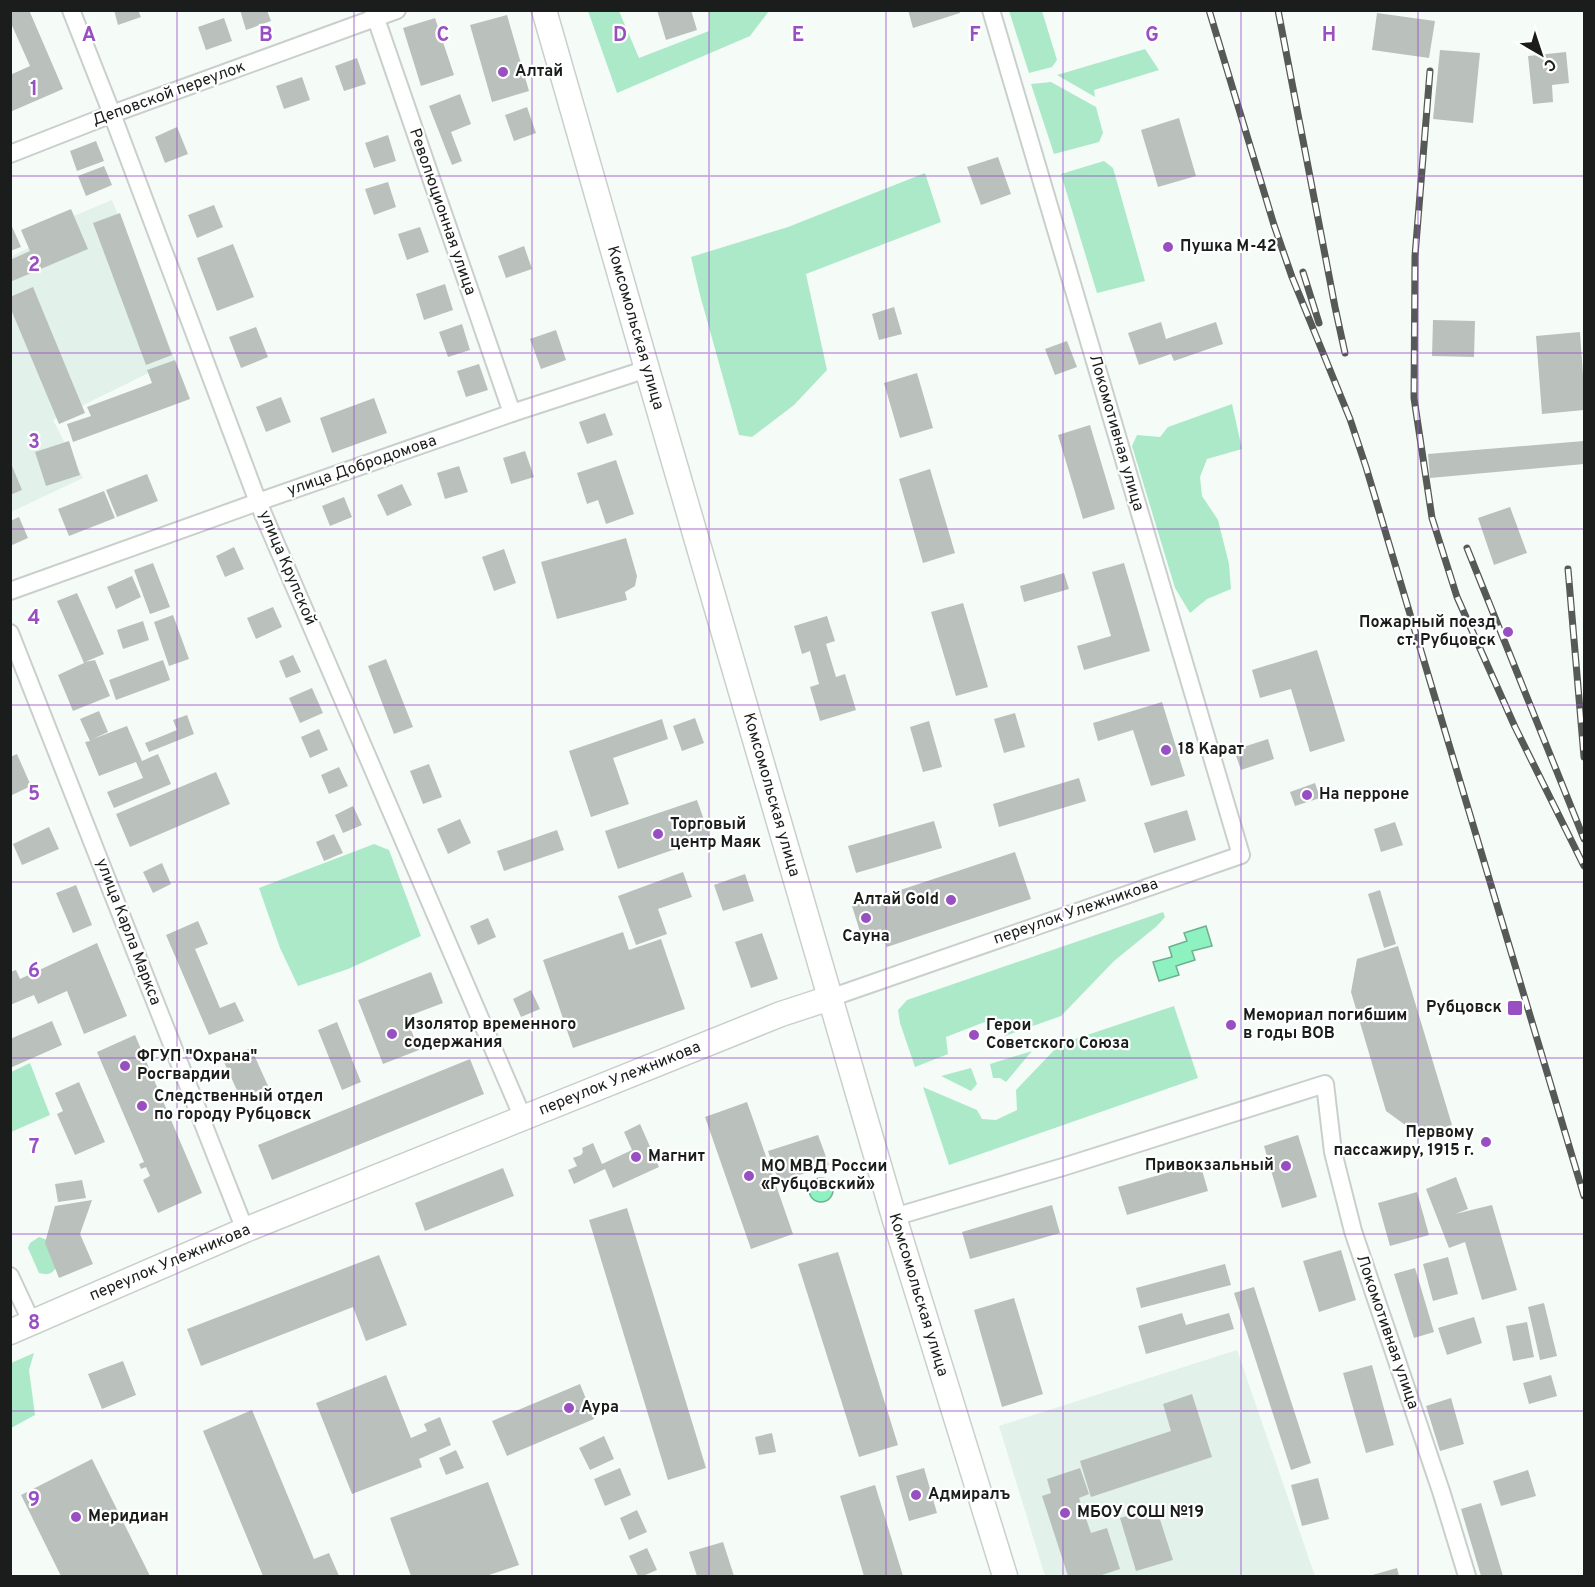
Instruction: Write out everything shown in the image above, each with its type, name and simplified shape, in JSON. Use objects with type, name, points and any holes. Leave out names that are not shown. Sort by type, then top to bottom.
[{"type":"main road","name":"Комсомольская улица","points":[[544,10],[894,1217],[1005,1576]]},
{"type":"main road","name":"переулок Улежникова","points":[[21,1328],[245,1230],[781,1014],[830,998]]},
{"type":"street","name":"улица Крупской","points":[[71,10],[258,502],[523,1118]]},
{"type":"street","name":"Деповской переулок","points":[[10,154],[374,14],[397,10]]},
{"type":"street","name":"Локомотивная улица","points":[[991,10],[1241,855]]},
{"type":"street","name":"Революционная улица","points":[[374,14],[512,413]]},
{"type":"street","name":"улица Добродомова","points":[[10,591],[512,413],[647,369]]},
{"type":"street","name":"улица Карла Маркса","points":[[10,633],[245,1230]]},
{"type":"street","name":"переулок Улежникова","points":[[830,998],[1241,855]]},
{"type":"street","name":"Локомотивная улица","points":[[894,1217],[1063,1167],[1324,1084],[1333,1152],[1353,1231],[1441,1491],[1467,1576]]},
{"type":"street","points":[[10,1276],[21,1328]]},
{"type":"shaded area","points":[[588,11],[619,11],[639,58],[709,31],[709,11],[769,11],[750,36],[617,93]]},
{"type":"shaded area","points":[[1009,11],[1042,11],[1057,60],[1052,67],[1029,73]]},
{"type":"shaded area","points":[[1145,49],[1159,70],[1094,90],[1095,97],[1057,75]]},
{"type":"shaded area","points":[[1051,82],[1096,107],[1103,133],[1099,142],[1054,154],[1031,84]]},
{"type":"shaded area","points":[[1104,161],[1113,168],[1145,281],[1097,293],[1061,174]]},
{"type":"shaded area","points":[[925,173],[941,222],[806,274],[827,370],[794,405],[752,437],[739,435],[691,257],[788,227]]},
{"type":"shaded area","points":[[112,200],[175,360],[53,420],[83,478],[11,512],[10,257],[37,244],[33,233]]},
{"type":"shaded area","points":[[1232,404],[1242,449],[1207,459],[1200,477],[1202,496],[1218,520],[1229,564],[1231,589],[1207,599],[1190,613],[1175,588],[1132,446],[1137,435],[1160,437],[1168,427]]},
{"type":"shaded area","points":[[374,844],[389,850],[421,936],[348,969],[298,986],[280,948],[259,888]]},
{"type":"shaded area","points":[[1163,912],[1165,917],[1157,926],[1114,961],[1061,1016],[1005,1036],[995,1018],[946,1037],[948,1054],[915,1067],[898,1010],[907,1000]]},
{"type":"shaded area","points":[[1206,926],[1212,946],[1192,951],[1195,960],[1176,966],[1179,975],[1159,981],[1153,962],[1172,957],[1169,947],[1187,941],[1184,933]]},
{"type":"shaded area","points":[[1174,1006],[1198,1078],[949,1165],[923,1087],[977,1110],[982,1119],[996,1120],[1017,1110],[1016,1090],[1060,1044]]},
{"type":"shaded area","points":[[1032,1051],[1006,1082],[1000,1078],[993,1078],[990,1064]]},
{"type":"shaded area","points":[[30,1063],[50,1115],[11,1132],[11,1072]]},
{"type":"shaded area","points":[[971,1068],[977,1084],[971,1091],[941,1076]]},
{"type":"shaded area","points":[[821,1178],[830,1181],[833,1190],[830,1199],[821,1202],[812,1199],[809,1190],[812,1181]]},
{"type":"shaded area","points":[[39,1237],[47,1240],[56,1268],[48,1274],[39,1273],[28,1248],[30,1243]]},
{"type":"shaded area","points":[[1237,1350],[1315,1576],[1045,1576],[999,1426]]},
{"type":"shaded area","points":[[34,1353],[29,1370],[35,1415],[11,1428],[11,1363]]},
{"type":"building","points":[[10,10],[29,10],[63,89],[10,112],[10,75],[30,66],[10,21]]},
{"type":"building","points":[[114,10],[138,10],[141,17],[118,25]]},
{"type":"building","points":[[240,10],[267,10],[271,21],[246,30]]},
{"type":"building","points":[[657,10],[691,10],[697,30],[666,40]]},
{"type":"building","points":[[908,10],[959,10],[960,13],[913,28]]},
{"type":"building","points":[[1377,13],[1435,21],[1429,58],[1372,50]]},
{"type":"building","name":"Алтай","points":[[507,15],[529,91],[492,102],[470,25]]},
{"type":"building","points":[[224,18],[232,41],[206,50],[198,27]]},
{"type":"building","points":[[435,18],[454,75],[421,86],[403,28]]},
{"type":"building","points":[[1440,50],[1480,53],[1473,123],[1433,119]]},
{"type":"building","points":[[1566,52],[1569,83],[1552,85],[1553,102],[1533,104],[1528,56]]},
{"type":"building","points":[[357,58],[366,84],[344,91],[335,66]]},
{"type":"building","points":[[302,77],[310,100],[284,109],[276,86]]},
{"type":"building","points":[[460,94],[471,124],[451,132],[462,161],[452,165],[429,106]]},
{"type":"building","points":[[527,107],[536,133],[514,141],[505,115]]},
{"type":"building","points":[[1179,118],[1196,176],[1158,187],[1141,130]]},
{"type":"building","points":[[177,127],[188,154],[165,163],[155,137]]},
{"type":"building","points":[[388,135],[396,161],[374,168],[365,143]]},
{"type":"building","points":[[96,141],[104,161],[77,171],[70,151]]},
{"type":"building","points":[[998,157],[1011,194],[981,205],[967,167]]},
{"type":"building","points":[[104,166],[112,185],[86,196],[78,176]]},
{"type":"building","points":[[388,182],[396,207],[374,215],[365,189]]},
{"type":"building","points":[[214,205],[223,227],[197,238],[188,215]]},
{"type":"building","points":[[71,209],[88,249],[10,282],[10,260],[30,251],[21,230]]},
{"type":"building","points":[[120,213],[172,355],[146,365],[93,223]]},
{"type":"building","points":[[10,222],[21,247],[10,251]]},
{"type":"building","points":[[420,227],[429,252],[407,260],[398,234]]},
{"type":"building","points":[[233,244],[254,297],[217,311],[197,258]]},
{"type":"building","points":[[524,246],[532,269],[506,278],[498,256]]},
{"type":"building","points":[[445,284],[453,310],[424,320],[416,294]]},
{"type":"building","points":[[33,287],[85,413],[59,424],[10,307],[10,297]]},
{"type":"building","points":[[894,307],[902,334],[879,340],[872,314]]},
{"type":"building","points":[[1433,320],[1475,321],[1474,357],[1432,356]]},
{"type":"building","points":[[1161,322],[1166,339],[1216,322],[1223,344],[1174,361],[1171,354],[1139,365],[1128,333]]},
{"type":"building","points":[[462,324],[470,350],[448,357],[439,332]]},
{"type":"building","points":[[256,327],[268,357],[241,368],[229,337]]},
{"type":"building","points":[[556,330],[566,360],[541,369],[530,339]]},
{"type":"building","points":[[1580,332],[1584,410],[1542,414],[1536,336]]},
{"type":"building","points":[[1067,341],[1077,367],[1055,375],[1045,349]]},
{"type":"building","points":[[175,360],[190,399],[73,442],[67,424],[91,416],[87,407],[152,383],[147,370]]},
{"type":"building","points":[[479,364],[488,390],[466,397],[457,371]]},
{"type":"building","points":[[917,373],[933,428],[900,438],[884,383]]},
{"type":"building","points":[[281,397],[291,422],[266,432],[256,407]]},
{"type":"building","points":[[374,398],[387,433],[332,453],[320,418]]},
{"type":"building","points":[[605,413],[613,435],[587,444],[579,422]]},
{"type":"building","points":[[1090,425],[1115,509],[1083,519],[1058,435]]},
{"type":"building","points":[[69,441],[80,475],[46,486],[35,452]]},
{"type":"building","points":[[1584,441],[1584,464],[1430,478],[1428,454]]},
{"type":"building","points":[[525,451],[534,477],[511,484],[503,458]]},
{"type":"building","points":[[616,460],[634,514],[606,524],[598,500],[587,504],[577,473]]},
{"type":"building","points":[[10,461],[22,490],[10,495]]},
{"type":"building","points":[[459,466],[468,492],[445,499],[437,473]]},
{"type":"building","points":[[930,469],[955,553],[923,563],[899,479]]},
{"type":"building","points":[[147,474],[158,501],[117,517],[106,490]]},
{"type":"building","points":[[402,484],[412,505],[387,516],[377,495]]},
{"type":"building","points":[[104,491],[115,518],[69,536],[58,509]]},
{"type":"building","points":[[344,497],[352,517],[330,526],[322,506]]},
{"type":"building","points":[[1510,507],[1527,553],[1494,565],[1478,518]]},
{"type":"building","points":[[19,517],[28,538],[10,546],[10,521]]},
{"type":"building","points":[[626,538],[637,576],[635,586],[625,592],[627,600],[557,619],[541,562]]},
{"type":"building","points":[[234,547],[244,569],[225,577],[216,556]]},
{"type":"building","points":[[504,549],[516,583],[494,591],[482,557]]},
{"type":"building","points":[[153,563],[170,607],[150,614],[134,570]]},
{"type":"building","points":[[1124,563],[1150,651],[1084,670],[1077,646],[1111,636],[1092,572]]},
{"type":"building","points":[[1064,573],[1069,589],[1024,602],[1020,586]]},
{"type":"building","points":[[132,576],[141,597],[116,609],[107,587]]},
{"type":"building","points":[[77,593],[104,654],[85,662],[95,660],[110,696],[73,711],[58,675],[84,663],[57,601]]},
{"type":"building","points":[[963,603],[988,687],[956,696],[931,612]]},
{"type":"building","points":[[273,607],[282,627],[256,639],[247,618]]},
{"type":"building","points":[[173,615],[189,659],[169,666],[154,622]]},
{"type":"building","points":[[827,616],[835,641],[826,644],[836,677],[845,674],[856,710],[820,721],[810,687],[819,684],[810,651],[802,654],[794,626]]},
{"type":"building","points":[[143,621],[149,640],[123,649],[117,630]]},
{"type":"building","points":[[1317,650],[1345,741],[1310,752],[1291,689],[1260,698],[1252,670]]},
{"type":"building","points":[[293,655],[301,672],[286,678],[279,661]]},
{"type":"building","points":[[386,659],[413,727],[394,734],[368,666]]},
{"type":"building","points":[[163,660],[170,680],[116,700],[109,680]]},
{"type":"building","points":[[312,688],[323,713],[300,723],[289,698]]},
{"type":"building","points":[[1162,702],[1185,776],[1151,786],[1133,730],[1098,741],[1093,723]]},
{"type":"building","points":[[99,711],[108,732],[93,739],[127,726],[142,761],[158,754],[171,784],[114,808],[107,792],[143,778],[136,762],[99,776],[85,742],[90,741],[80,719]]},
{"type":"building","points":[[1015,713],[1025,747],[1004,753],[994,719]]},
{"type":"building","points":[[187,715],[194,734],[149,752],[145,743],[177,730],[173,720]]},
{"type":"building","points":[[695,718],[704,743],[682,751],[673,726]]},
{"type":"building","points":[[662,719],[668,739],[613,758],[629,804],[591,817],[569,751]]},
{"type":"building","points":[[929,721],[942,767],[923,772],[910,727]]},
{"type":"building","points":[[319,729],[328,750],[310,758],[301,737]]},
{"type":"building","points":[[1268,739],[1274,759],[1241,770],[1234,750]]},
{"type":"building","points":[[17,754],[31,786],[10,796],[10,757]]},
{"type":"building","points":[[429,764],[442,797],[423,804],[410,771]]},
{"type":"building","points":[[339,767],[348,786],[329,794],[321,775]]},
{"type":"building","points":[[216,772],[230,804],[130,847],[116,814]]},
{"type":"building","points":[[1079,778],[1086,801],[999,827],[993,804]]},
{"type":"building","points":[[1315,783],[1320,798],[1295,806],[1290,792]]},
{"type":"building","name":"Торговый центр Маяк","points":[[697,800],[710,837],[618,869],[605,831]]},
{"type":"building","points":[[353,806],[362,825],[343,833],[335,815]]},
{"type":"building","points":[[1187,810],[1196,840],[1154,853],[1144,823]]},
{"type":"building","points":[[460,819],[471,843],[448,854],[437,829]]},
{"type":"building","points":[[934,821],[942,848],[856,873],[848,846]]},
{"type":"building","points":[[1395,822],[1403,845],[1381,852],[1374,829]]},
{"type":"building","points":[[49,827],[59,849],[22,865],[13,844]]},
{"type":"building","points":[[557,830],[564,850],[504,871],[497,851]]},
{"type":"building","points":[[334,834],[343,853],[324,861],[316,842]]},
{"type":"building","name":"Алтай Gold","points":[[1015,852],[1031,899],[887,947],[881,929],[861,935],[852,906]]},
{"type":"building","points":[[162,863],[171,884],[153,893],[143,872]]},
{"type":"building","points":[[683,872],[692,897],[658,909],[667,934],[636,945],[618,896]]},
{"type":"building","points":[[745,874],[754,901],[723,911],[714,885]]},
{"type":"building","points":[[76,885],[92,925],[73,933],[56,893]]},
{"type":"building","points":[[1380,890],[1396,944],[1384,948],[1368,894]]},
{"type":"building","points":[[488,918],[496,937],[478,945],[470,926]]},
{"type":"building","points":[[198,921],[208,944],[195,949],[220,1008],[235,1002],[244,1021],[209,1035],[166,935]]},
{"type":"building","points":[[623,932],[629,950],[661,939],[685,1009],[573,1048],[543,960]]},
{"type":"building","points":[[762,933],[778,979],[751,988],[735,942]]},
{"type":"building","points":[[97,943],[127,1016],[84,1034],[67,991],[38,1004],[34,995],[10,1005],[10,972],[16,970],[20,979]]},
{"type":"building","name":"Рубцовск","points":[[1398,946],[1452,1125],[1419,1135],[1386,1111],[1351,992],[1357,959]]},
{"type":"building","name":"Изолятор временного содержания","points":[[431,972],[443,1003],[406,1017],[419,1050],[383,1064],[358,1000]]},
{"type":"building","points":[[531,990],[540,1009],[521,1017],[513,999]]},
{"type":"building","points":[[52,1021],[62,1045],[10,1068],[10,1039]]},
{"type":"building","points":[[337,1022],[361,1082],[342,1090],[318,1030]]},
{"type":"building","points":[[135,1035],[202,1193],[158,1213],[143,1180],[150,1176],[146,1167],[141,1169],[139,1164],[144,1162],[97,1052]]},
{"type":"building","points":[[251,1048],[268,1086],[241,1099],[223,1060]]},
{"type":"building","points":[[470,1059],[484,1094],[272,1180],[258,1145]]},
{"type":"building","points":[[79,1082],[105,1142],[75,1155],[57,1114],[63,1111],[55,1093]]},
{"type":"building","name":"МО МВД России «Рубцовский»","points":[[747,1102],[793,1234],[751,1249],[705,1117]]},
{"type":"building","name":"Магнит","points":[[640,1124],[659,1167],[613,1188],[605,1169],[574,1184],[568,1170],[577,1166],[573,1158],[581,1155],[582,1148],[593,1143],[602,1164],[632,1150],[624,1132]]},
{"type":"building","points":[[818,1135],[829,1165],[779,1182],[768,1151]]},
{"type":"building","points":[[1298,1135],[1317,1197],[1282,1208],[1264,1146]]},
{"type":"building","points":[[1200,1163],[1208,1191],[1127,1215],[1118,1187]]},
{"type":"building","points":[[503,1168],[514,1196],[425,1231],[415,1203]]},
{"type":"building","points":[[1456,1177],[1468,1209],[1455,1214],[1492,1205],[1517,1290],[1482,1300],[1465,1242],[1449,1248],[1426,1189]]},
{"type":"building","points":[[82,1180],[86,1198],[58,1202],[55,1184]]},
{"type":"building","points":[[1417,1192],[1429,1235],[1390,1246],[1378,1203]]},
{"type":"building","points":[[92,1200],[80,1234],[93,1264],[59,1278],[45,1243],[55,1206]]},
{"type":"building","points":[[1052,1205],[1060,1233],[970,1259],[962,1232]]},
{"type":"building","points":[[627,1208],[706,1468],[668,1480],[589,1220]]},
{"type":"building","points":[[1341,1250],[1356,1300],[1319,1312],[1303,1261]]},
{"type":"building","points":[[838,1252],[898,1445],[859,1457],[798,1264]]},
{"type":"building","points":[[379,1255],[407,1325],[366,1341],[353,1307],[201,1366],[187,1329]]},
{"type":"building","points":[[1448,1257],[1458,1294],[1433,1301],[1423,1264]]},
{"type":"building","points":[[1225,1264],[1231,1285],[1141,1308],[1136,1288]]},
{"type":"building","points":[[1415,1268],[1434,1332],[1414,1338],[1394,1274]]},
{"type":"building","points":[[1254,1287],[1311,1463],[1291,1470],[1234,1293]]},
{"type":"building","points":[[1014,1298],[1043,1394],[1002,1407],[974,1310]]},
{"type":"building","points":[[1544,1303],[1557,1356],[1540,1360],[1528,1307]]},
{"type":"building","points":[[1182,1313],[1186,1325],[1229,1313],[1234,1329],[1146,1354],[1138,1326]]},
{"type":"building","points":[[1474,1317],[1482,1343],[1447,1355],[1438,1328]]},
{"type":"building","points":[[1527,1322],[1534,1357],[1513,1361],[1506,1326]]},
{"type":"building","points":[[123,1361],[136,1395],[102,1409],[88,1374]]},
{"type":"building","points":[[1372,1365],[1394,1445],[1366,1453],[1343,1373]]},
{"type":"building","points":[[386,1375],[411,1438],[427,1431],[424,1424],[440,1417],[451,1445],[419,1459],[422,1467],[352,1494],[316,1403]]},
{"type":"building","points":[[1551,1375],[1557,1396],[1529,1404],[1523,1383]]},
{"type":"building","points":[[580,1384],[594,1419],[507,1456],[492,1421]]},
{"type":"building","points":[[1192,1394],[1212,1457],[1091,1497],[1080,1461],[1171,1431],[1163,1404]]},
{"type":"building","points":[[1451,1398],[1464,1444],[1440,1451],[1426,1406]]},
{"type":"building","points":[[252,1410],[314,1559],[329,1553],[339,1576],[263,1576],[203,1431]]},
{"type":"building","points":[[772,1433],[776,1452],[759,1455],[755,1437]]},
{"type":"building","points":[[604,1436],[614,1459],[590,1470],[579,1448]]},
{"type":"building","points":[[456,1450],[464,1468],[446,1475],[439,1458]]},
{"type":"building","name":"Меридиан","points":[[92,1459],[150,1576],[61,1576],[21,1495]]},
{"type":"building","points":[[620,1468],[631,1495],[605,1506],[594,1479]]},
{"type":"building","name":"Адмиралъ","points":[[924,1468],[937,1513],[909,1521],[896,1476]]},
{"type":"building","name":"МБОУ СОШ №19","points":[[1080,1468],[1089,1494],[1079,1498],[1091,1533],[1107,1528],[1120,1569],[1103,1576],[1068,1576],[1042,1496],[1051,1493],[1047,1479]]},
{"type":"building","points":[[1528,1470],[1536,1496],[1501,1506],[1493,1481]]},
{"type":"building","points":[[1318,1478],[1329,1519],[1302,1526],[1291,1485]]},
{"type":"building","points":[[488,1482],[519,1565],[486,1576],[411,1576],[390,1518]]},
{"type":"building","points":[[875,1485],[903,1576],[864,1576],[840,1496]]},
{"type":"building","points":[[1481,1503],[1503,1576],[1481,1576],[1461,1509]]},
{"type":"building","points":[[1156,1507],[1173,1560],[1136,1571],[1120,1518]]},
{"type":"building","points":[[637,1510],[647,1532],[629,1540],[620,1518]]},
{"type":"building","points":[[723,1542],[734,1576],[697,1576],[689,1552]]},
{"type":"building","points":[[647,1548],[657,1570],[638,1576],[629,1556]]},
{"type":"building","points":[[1397,1568],[1399,1576],[1369,1576]]},
{"type":"railway","points":[[1209,10],[1274,225],[1292,277],[1350,419],[1366,467],[1584,1196]]},
{"type":"railway","points":[[1278,10],[1345,353]]},
{"type":"railway","points":[[1430,71],[1415,256],[1414,398],[1432,518],[1457,597],[1515,727],[1584,866]]},
{"type":"railway","points":[[1303,272],[1319,323]]},
{"type":"railway","points":[[1467,548],[1584,839]]},
{"type":"railway","points":[[1568,569],[1584,757]]},
{"type":"place","name":"Алтай","points":[[503,72]]},
{"type":"place","name":"Пушка М-42","points":[[1168,247]]},
{"type":"place","name":"Пожарный поезд ст. Рубцовск","points":[[1508,632]]},
{"type":"place","name":"18 Карат","points":[[1166,750]]},
{"type":"place","name":"На перроне","points":[[1307,795]]},
{"type":"place","name":"Торговый центр Маяк","points":[[658,834]]},
{"type":"place","name":"Алтай Gold","points":[[951,900]]},
{"type":"place","name":"Сауна","points":[[866,918]]},
{"type":"place","name":"Рубцовск","points":[[1515,1008]]},
{"type":"place","name":"Мемориал погибшим в годы ВОВ","points":[[1231,1025]]},
{"type":"place","name":"Изолятор временного содержания","points":[[392,1034]]},
{"type":"place","name":"Герои Советского Союза","points":[[974,1035]]},
{"type":"place","name":"ФГУП \"Охрана\" Росгвардии","points":[[125,1066]]},
{"type":"place","name":"Следственный отдел по городу Рубцовск","points":[[142,1106]]},
{"type":"place","name":"Первому пассажиру, 1915 г.","points":[[1486,1142]]},
{"type":"place","name":"Магнит","points":[[636,1157]]},
{"type":"place","name":"Привокзальный","points":[[1286,1166]]},
{"type":"place","name":"МО МВД России «Рубцовский»","points":[[749,1176]]},
{"type":"place","name":"Аура","points":[[569,1408]]},
{"type":"place","name":"Адмиралъ","points":[[916,1495]]},
{"type":"place","name":"МБОУ СОШ №19","points":[[1065,1513]]},
{"type":"place","name":"Меридиан","points":[[76,1517]]}]
